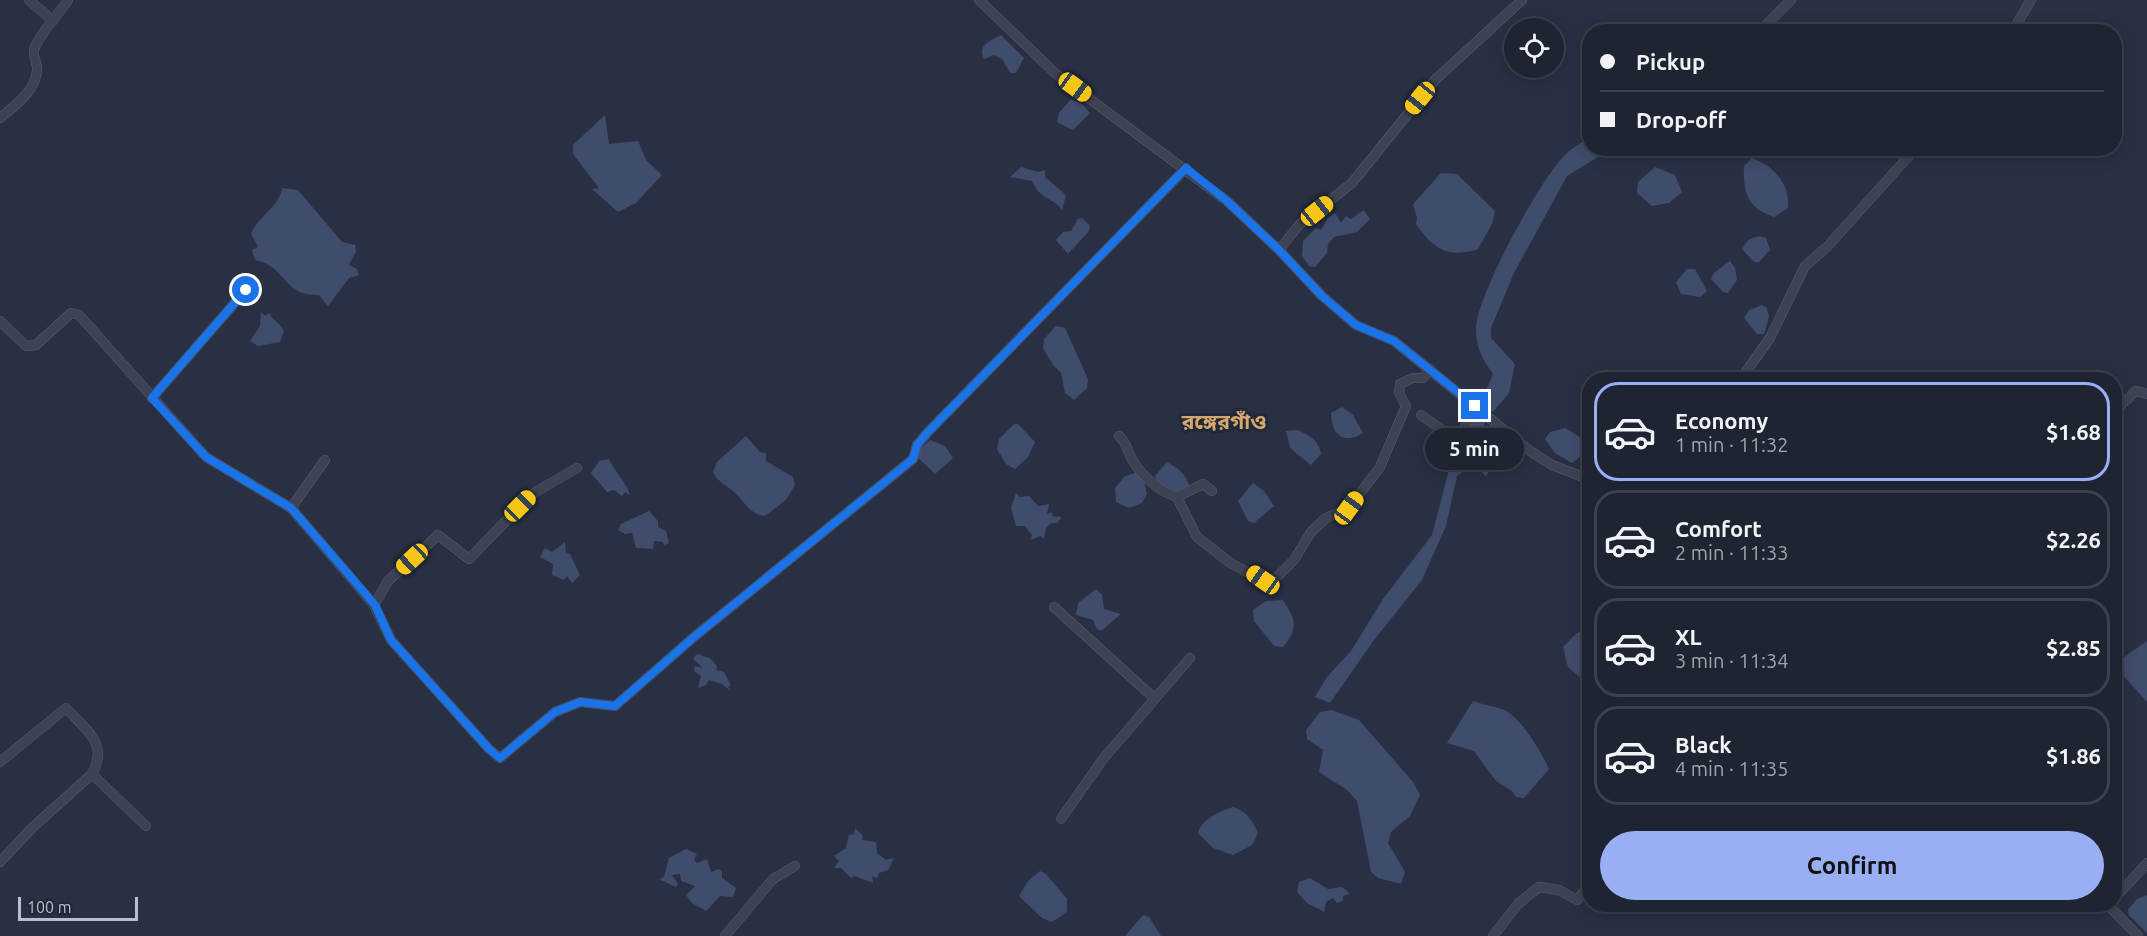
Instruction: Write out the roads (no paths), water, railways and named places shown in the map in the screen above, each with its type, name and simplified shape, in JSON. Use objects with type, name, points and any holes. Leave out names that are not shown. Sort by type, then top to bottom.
[{"type":"street","points":[[29,0],[53,21]]},
{"type":"street","points":[[0,118],[22,99],[36,78],[38,67],[33,58],[34,48],[68,0]]},
{"type":"street","points":[[979,0],[1056,74],[1186,168],[1227,201],[1279,250],[1322,296],[1356,325],[1394,341],[1538,456],[1552,465],[1582,477]]},
{"type":"street","points":[[1279,250],[1299,225],[1352,183],[1435,80],[1522,0]]},
{"type":"street","points":[[1767,24],[1791,0]]},
{"type":"street","points":[[2017,24],[2031,0]]},
{"type":"street","points":[[1746,372],[1770,338],[1805,266],[1827,247],[1908,156]]},
{"type":"street","points":[[0,321],[26,346],[36,345],[71,313],[79,315],[206,457],[291,508],[375,605],[391,640],[500,758],[555,712],[580,702],[615,706],[694,637],[913,459],[917,445],[928,432],[1186,168]]},
{"type":"street","points":[[152,398],[246,290]]},
{"type":"street","points":[[1119,436],[1127,444],[1131,459],[1140,469],[1163,492],[1177,497],[1197,537],[1229,562],[1263,580],[1275,579],[1294,560],[1311,532],[1326,518],[1349,508],[1380,467],[1406,406],[1399,393],[1400,384],[1413,378],[1423,378],[1430,369]]},
{"type":"street","points":[[2122,404],[2136,391],[2147,394]]},
{"type":"street","points":[[1421,416],[1458,441],[1475,406]]},
{"type":"street","points":[[291,508],[325,460]]},
{"type":"street","points":[[375,605],[388,581],[438,535],[469,559],[532,494],[578,468]]},
{"type":"street","points":[[1177,497],[1203,484],[1212,491]]},
{"type":"street","points":[[1054,607],[1155,699]]},
{"type":"street","points":[[1061,819],[1103,759],[1190,658]]},
{"type":"street","points":[[0,762],[66,708],[98,743],[100,760],[92,774],[32,828],[0,862]]},
{"type":"street","points":[[92,774],[146,826]]},
{"type":"street","points":[[2122,890],[2147,863]]},
{"type":"street","points":[[725,936],[773,879],[795,866]]},
{"type":"street","points":[[1493,936],[1518,904],[1539,887],[1559,890],[1577,900],[1582,894]]},
{"type":"street","points":[[2114,912],[2138,936]]},
{"type":"water","points":[[1001,35],[1024,58],[1016,73],[1010,73],[1002,59],[994,55],[984,59],[982,54],[983,47]]},
{"type":"water","points":[[1071,99],[1082,104],[1090,113],[1073,130],[1057,122],[1059,113]]},
{"type":"water","points":[[605,115],[609,144],[638,141],[646,160],[662,175],[636,203],[618,212],[592,189],[599,188],[573,154],[573,145]]},
{"type":"water","points":[[1582,142],[1582,156],[1600,156],[1567,176],[1514,273],[1491,328],[1491,338],[1515,364],[1509,393],[1493,412],[1481,403],[1493,374],[1478,347],[1476,328],[1479,312],[1498,265],[1526,212],[1553,169],[1573,148]]},
{"type":"water","points":[[1752,158],[1774,171],[1786,191],[1788,208],[1774,217],[1758,209],[1748,198],[1744,184],[1744,166]]},
{"type":"water","points":[[1021,167],[1038,172],[1045,170],[1045,177],[1066,195],[1062,210],[1043,196],[1032,181],[1010,177]]},
{"type":"water","points":[[1655,167],[1675,175],[1682,192],[1669,203],[1652,206],[1637,193],[1638,182]]},
{"type":"water","points":[[1441,173],[1457,174],[1495,211],[1492,224],[1478,249],[1458,253],[1442,250],[1422,233],[1416,224],[1417,218],[1413,204]]},
{"type":"water","points":[[282,188],[298,190],[342,242],[355,245],[356,251],[349,265],[357,269],[359,275],[349,278],[328,306],[319,295],[298,291],[274,269],[255,260],[252,250],[258,247],[251,234],[258,222],[273,207]]},
{"type":"water","points":[[1364,210],[1370,219],[1357,232],[1334,237],[1328,244],[1327,253],[1315,267],[1309,266],[1302,256],[1303,241],[1316,228],[1321,230],[1327,219],[1335,213],[1341,223],[1346,216],[1351,219]]},
{"type":"water","points":[[1082,218],[1090,226],[1089,231],[1068,254],[1056,240],[1063,232],[1071,231],[1078,219]]},
{"type":"water","points":[[1759,236],[1766,238],[1770,250],[1759,262],[1754,262],[1742,249],[1748,240]]},
{"type":"water","points":[[1730,261],[1735,268],[1737,280],[1728,293],[1723,292],[1711,279],[1714,273]]},
{"type":"water","points":[[1687,269],[1695,269],[1707,291],[1700,297],[1681,294],[1676,282]]},
{"type":"water","points":[[1762,305],[1767,308],[1769,317],[1764,334],[1757,334],[1744,318],[1749,310]]},
{"type":"water","points":[[261,312],[265,316],[269,313],[284,331],[280,342],[258,346],[250,341],[260,326]]},
{"type":"water","points":[[1056,326],[1065,328],[1088,379],[1087,388],[1074,400],[1065,393],[1061,373],[1053,365],[1043,348],[1044,339]]},
{"type":"water","points":[[1342,407],[1353,415],[1363,433],[1345,438],[1336,432],[1331,413]]},
{"type":"water","points":[[1475,411],[1487,419],[1479,437],[1497,452],[1494,465],[1486,476],[1473,464],[1457,476],[1446,526],[1422,580],[1374,640],[1330,703],[1315,697],[1327,677],[1351,651],[1383,599],[1432,535],[1452,458]]},
{"type":"water","points":[[1014,424],[1018,424],[1035,442],[1028,457],[1015,469],[1006,464],[997,449],[999,439]]},
{"type":"water","points":[[1565,428],[1582,438],[1582,455],[1572,463],[1555,453],[1545,439],[1550,432]]},
{"type":"water","points":[[1298,430],[1313,439],[1320,449],[1321,454],[1311,465],[1290,448],[1286,431]]},
{"type":"water","points":[[746,436],[760,452],[766,453],[766,461],[793,477],[795,485],[786,500],[765,516],[751,510],[713,472],[717,462]]},
{"type":"water","points":[[930,440],[945,446],[953,458],[935,474],[914,454]]},
{"type":"water","points":[[609,459],[630,495],[625,492],[622,496],[614,490],[607,492],[591,473],[599,461]]},
{"type":"water","points":[[1167,462],[1182,473],[1189,485],[1190,490],[1177,497],[1158,487],[1155,476]]},
{"type":"water","points":[[1137,472],[1143,477],[1147,494],[1142,503],[1129,508],[1116,502],[1115,488],[1124,477]]},
{"type":"water","points":[[1253,483],[1264,491],[1274,506],[1254,523],[1248,521],[1238,501]]},
{"type":"water","points":[[1016,493],[1020,497],[1029,496],[1038,506],[1049,504],[1047,514],[1052,512],[1052,516],[1062,517],[1057,523],[1051,523],[1046,528],[1044,539],[1040,536],[1031,540],[1032,535],[1025,526],[1016,526],[1011,508]]},
{"type":"water","points":[[649,511],[658,521],[658,527],[666,531],[669,543],[664,545],[663,542],[654,541],[653,549],[636,548],[632,533],[625,534],[618,530],[621,524]]},
{"type":"water","points":[[565,542],[566,553],[570,554],[580,575],[572,583],[567,576],[564,580],[552,575],[553,564],[540,557],[545,548],[552,552]]},
{"type":"water","points":[[1096,589],[1102,595],[1104,609],[1121,614],[1101,631],[1097,629],[1093,620],[1076,615],[1078,603]]},
{"type":"water","points":[[1283,600],[1291,613],[1294,624],[1292,634],[1283,647],[1274,646],[1254,621],[1253,610],[1266,601]]},
{"type":"water","points":[[1582,631],[1582,679],[1568,667],[1563,647],[1577,633]]},
{"type":"water","points":[[2147,641],[2147,702],[2122,674],[2122,659]]},
{"type":"water","points":[[697,654],[710,658],[717,666],[716,670],[724,672],[731,685],[728,687],[731,691],[722,684],[709,680],[706,685],[698,688],[701,676],[694,671],[695,666],[703,668],[693,659]]},
{"type":"water","points":[[1473,701],[1511,714],[1530,736],[1546,762],[1549,769],[1524,798],[1516,797],[1512,791],[1496,781],[1474,751],[1447,743]]},
{"type":"water","points":[[1331,710],[1359,720],[1413,782],[1420,795],[1410,816],[1391,832],[1388,843],[1405,872],[1401,884],[1378,878],[1371,872],[1357,801],[1347,790],[1319,772],[1323,750],[1307,739],[1306,730],[1320,712]]},
{"type":"water","points":[[1233,807],[1248,817],[1258,833],[1252,845],[1233,855],[1213,848],[1198,833],[1207,820]]},
{"type":"water","points":[[855,828],[863,836],[862,840],[876,842],[877,853],[886,860],[894,858],[888,870],[879,873],[877,878],[872,876],[873,883],[855,876],[851,878],[841,868],[834,868],[839,861],[834,856],[846,848],[849,835],[854,834]]},
{"type":"water","points":[[686,849],[697,854],[694,860],[697,863],[707,859],[711,872],[719,869],[722,872],[722,878],[736,888],[733,897],[720,896],[706,911],[692,903],[686,895],[695,886],[681,881],[680,874],[672,875],[678,884],[676,887],[659,879],[664,877],[669,858]]},
{"type":"water","points":[[1040,871],[1046,874],[1067,899],[1067,912],[1052,922],[1042,918],[1019,896],[1028,881]]},
{"type":"water","points":[[1310,878],[1328,889],[1342,887],[1350,894],[1343,896],[1343,901],[1337,903],[1333,898],[1326,902],[1324,912],[1307,903],[1297,892],[1299,882]]},
{"type":"water","points":[[2147,895],[2147,933],[2129,915],[2128,910],[2137,899]]},
{"type":"water","points":[[1143,915],[1149,917],[1161,936],[1125,936]]},
{"type":"district","name":"রঙ্গেরগাঁও","points":[[1224,422]]}]
